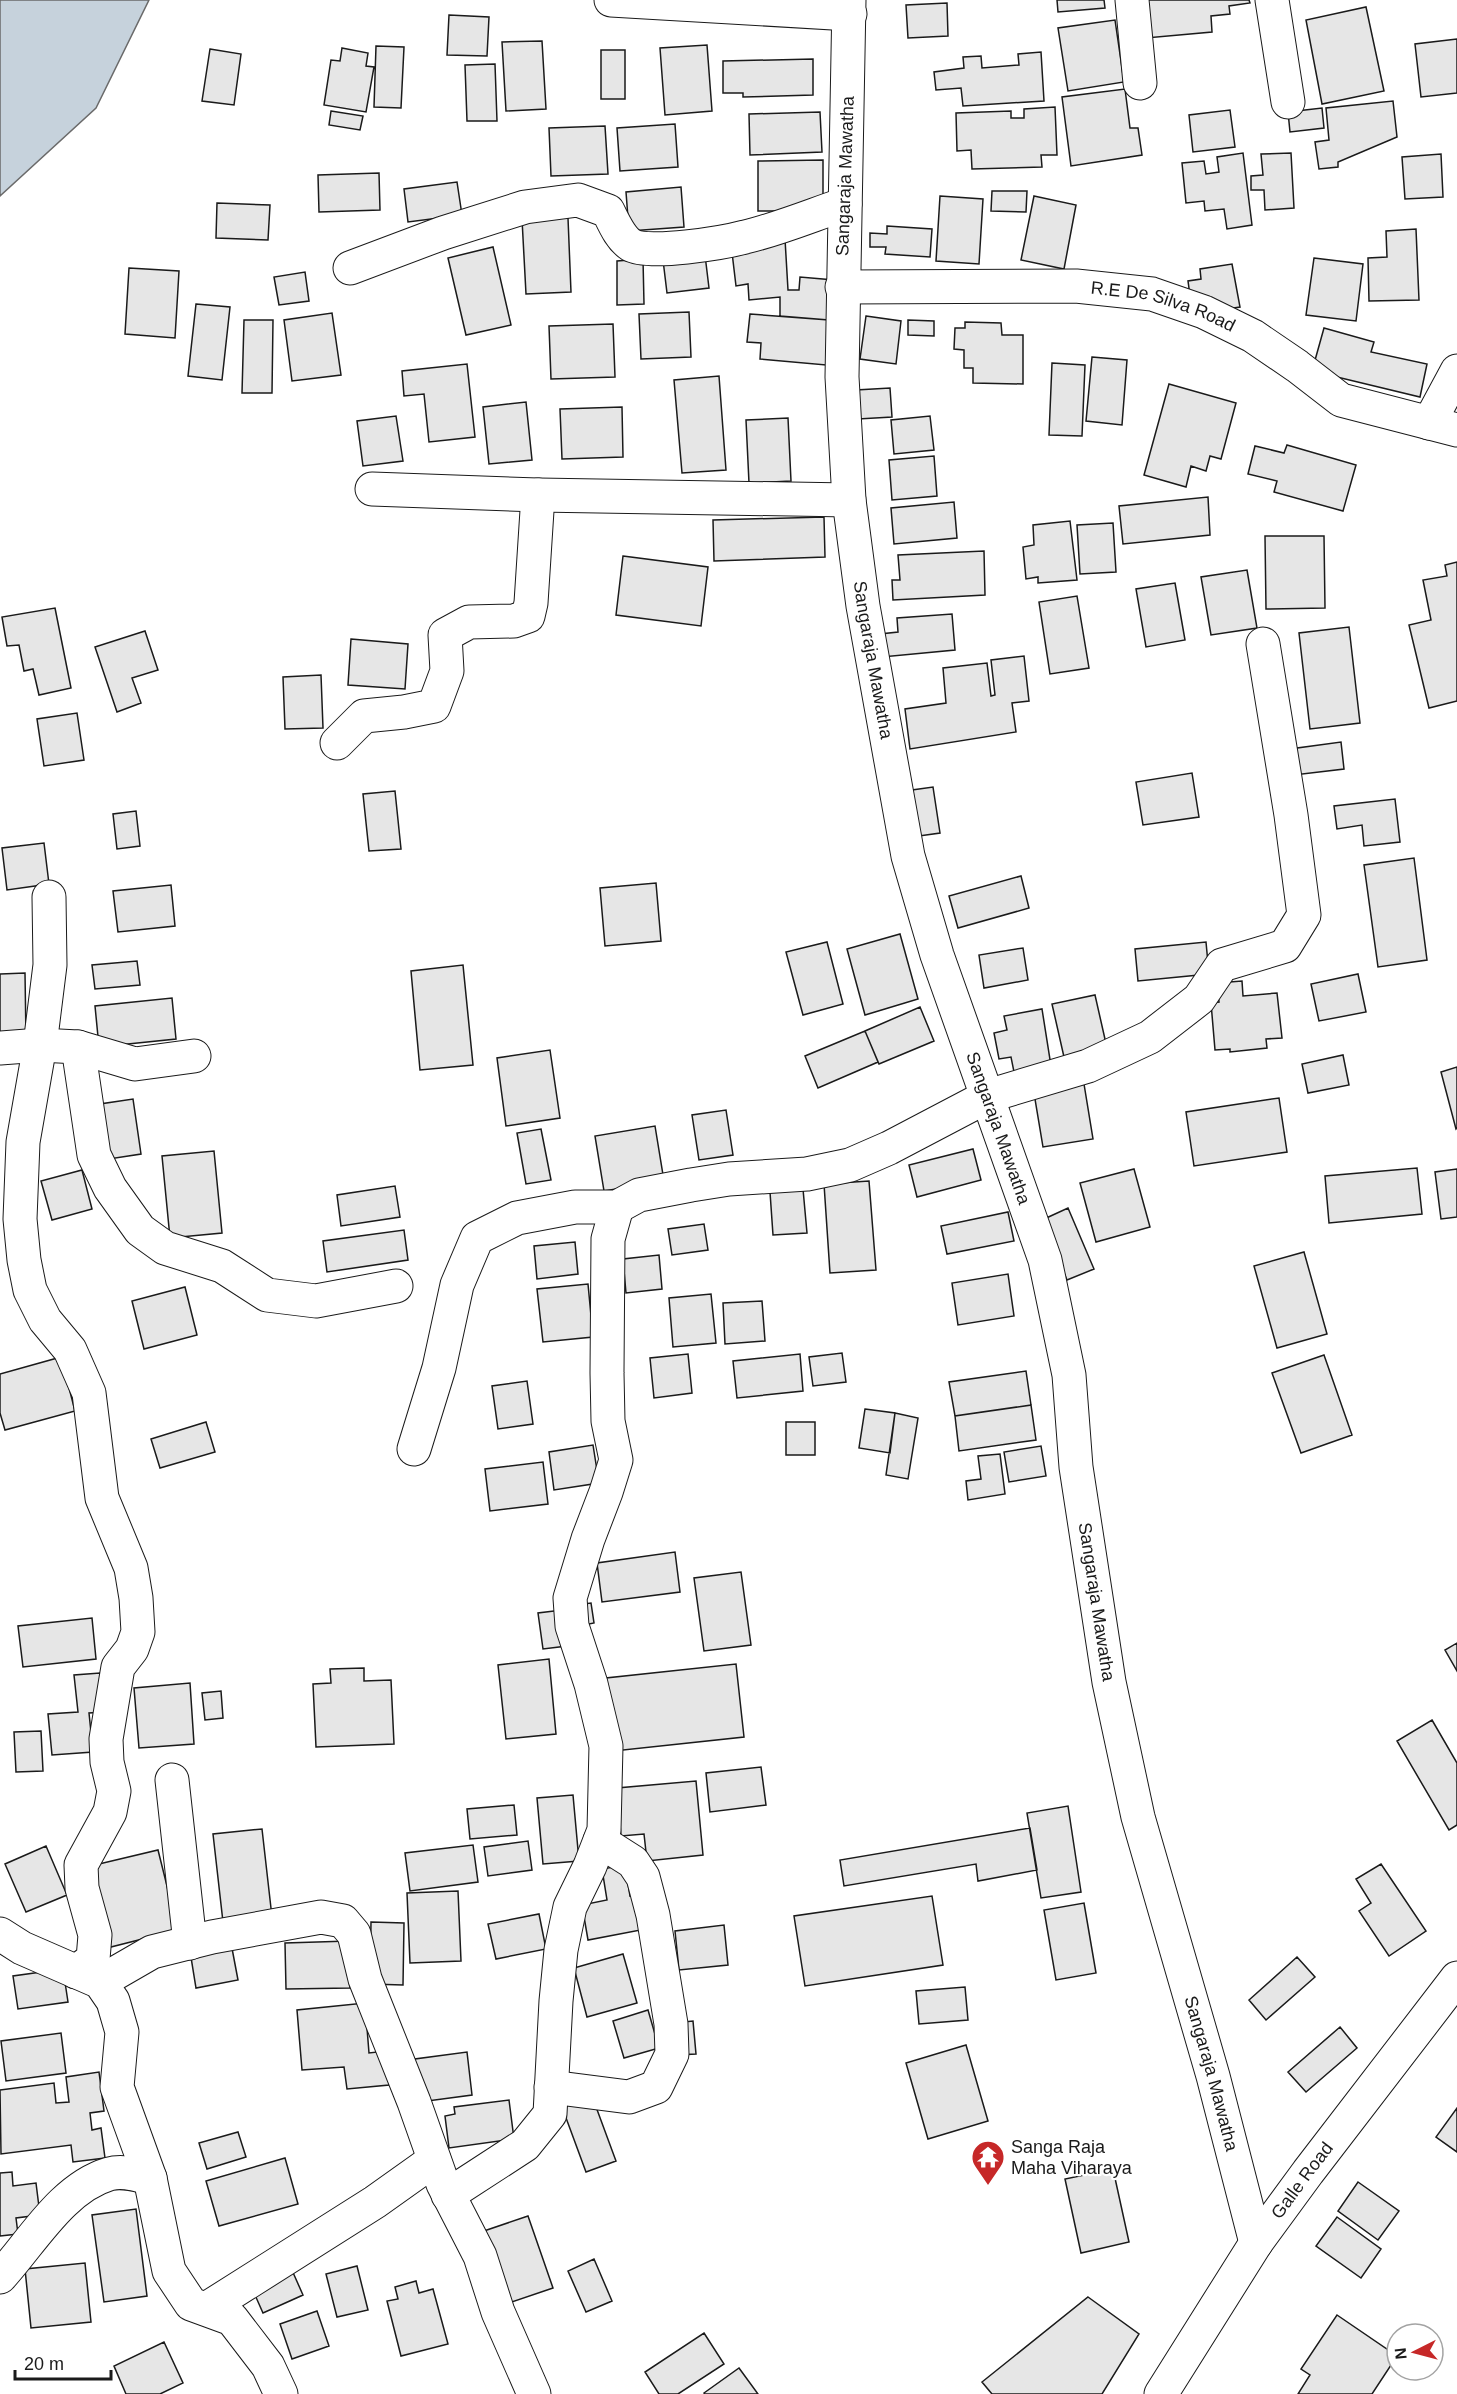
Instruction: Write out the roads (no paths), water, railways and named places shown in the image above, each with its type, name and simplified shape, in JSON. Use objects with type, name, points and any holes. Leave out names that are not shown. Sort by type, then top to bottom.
[{"type":"main road","points":[[611,0],[849,7]]},
{"type":"main road","points":[[1132,0],[1140,83]]},
{"type":"main road","points":[[1272,0],[1288,102]]},
{"type":"main road","name":"Sangaraja Mawatha","points":[[849,7],[842,286],[842,377],[849,500],[863,606],[908,856],[937,955],[1045,1260],[1069,1375],[1076,1467],[1113,1704],[1138,1817],[1213,2076],[1256,2243]]},
{"type":"main road","points":[[350,268],[443,233],[525,207],[578,200],[608,212],[629,244],[639,249],[665,249],[744,237],[845,204]]},
{"type":"main road","name":"R.E De Silva Road","points":[[842,286],[1076,286],[1152,294],[1204,312],[1254,336],[1298,366],[1341,400],[1443,427]]},
{"type":"main road","points":[[1443,427],[1457,371]]},
{"type":"main road","points":[[372,489],[538,495],[849,500]]},
{"type":"main road","points":[[337,743],[364,716],[434,706],[447,671],[445,635],[469,622],[514,621],[528,616],[531,603],[538,495]]},
{"type":"main road","points":[[414,1449],[439,1368],[457,1285],[477,1238],[517,1218],[575,1207],[617,1207],[639,1195],[691,1185],[729,1179],[807,1174],[850,1165],[889,1148],[988,1096],[1088,1066],[1150,1037],[1199,999],[1222,965],[1285,946],[1304,915],[1291,816],[1263,644]]},
{"type":"main road","points":[[49,897],[50,965],[40,1045],[23,1142],[21,1219],[24,1260],[30,1290],[45,1320],[70,1350],[89,1393],[102,1498],[131,1568],[138,1632],[132,1649],[118,1667],[106,1739],[107,1762],[114,1791],[110,1812],[81,1865],[82,1888],[95,1935],[93,1959],[88,1977]]},
{"type":"main road","points":[[0,1048],[40,1045],[78,1047],[135,1064],[194,1056]]},
{"type":"main road","points":[[78,1047],[94,1155],[110,1188],[140,1230],[165,1248],[222,1266],[267,1295],[316,1301],[396,1286]]},
{"type":"main road","points":[[448,2195],[525,2145],[550,2114],[561,1950],[570,1906],[604,1830],[606,1746],[591,1684],[572,1626],[570,1598],[616,1460],[608,1421],[607,1373],[608,1239],[617,1207]]},
{"type":"main road","points":[[172,1780],[190,1943]]},
{"type":"main road","points":[[551,2087],[628,2097],[656,2087],[672,2054],[668,2003],[653,1915],[643,1877],[633,1862],[600,1841]]},
{"type":"main road","points":[[88,1977],[152,1952],[190,1943],[321,1917],[343,1921],[354,1934],[365,1979],[407,2082],[434,2160],[448,2195],[480,2256],[498,2312],[534,2394]]},
{"type":"main road","points":[[0,1934],[22,1948],[88,1977],[113,2001],[122,2032],[117,2087],[150,2178],[169,2271],[191,2304],[232,2319],[268,2366],[280,2394]]},
{"type":"main road","name":"Galle Road","points":[[1161,2394],[1256,2243],[1322,2153],[1457,1978]]},
{"type":"main road","points":[[206,2309],[375,2202],[434,2160]]},
{"type":"main road","points":[[0,2277],[74,2192],[110,2174],[127,2173],[150,2178]]},
{"type":"place","name":"Sanga Raja Maha Viharaya","points":[[988,2186]]}]
